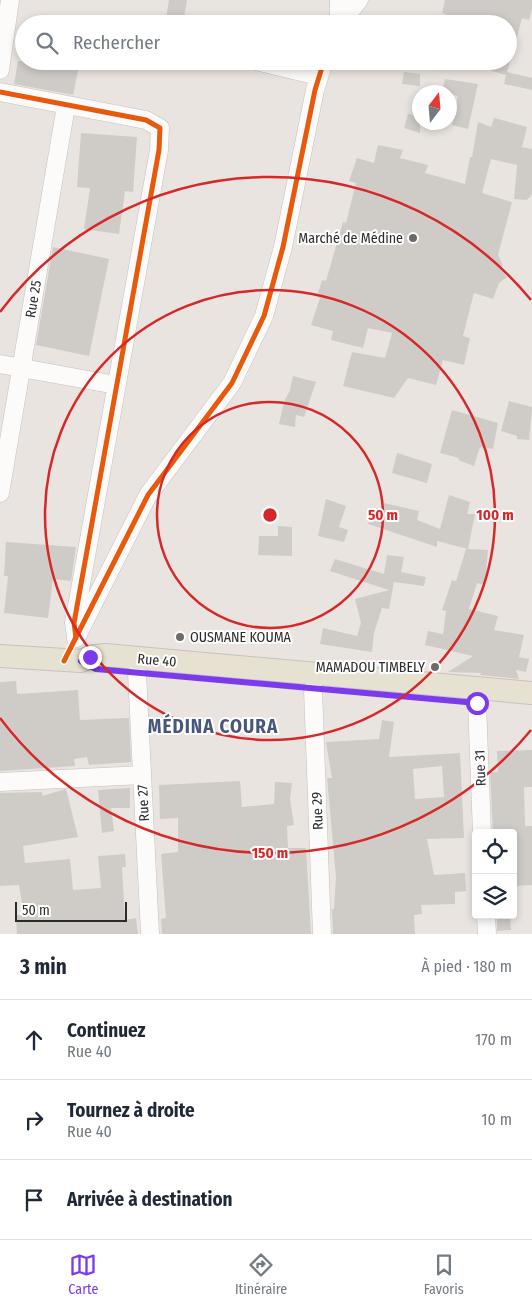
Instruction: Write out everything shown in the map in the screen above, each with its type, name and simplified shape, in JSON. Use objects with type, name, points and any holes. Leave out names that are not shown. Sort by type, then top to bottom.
[{"type":"main road","name":"Rue 40","points":[[73,661],[105,655],[532,693]]},
{"type":"main road","name":"Rue 40","points":[[0,656],[73,661],[96,669],[137,673],[215,678],[312,689],[477,703],[532,706]]},
{"type":"street","points":[[0,70],[10,0]]},
{"type":"street","points":[[338,0],[339,15]]},
{"type":"street","points":[[346,15],[359,0]]},
{"type":"street","points":[[76,638],[148,495],[232,383],[264,316],[283,247],[321,70]]},
{"type":"street","points":[[0,92],[146,120],[160,128],[159,150],[74,623],[76,638],[73,661]]},
{"type":"street","name":"Rue 25","points":[[0,493],[66,106]]},
{"type":"street","points":[[0,364],[116,385]]},
{"type":"street","name":"Rue 27","points":[[137,673],[150,934]]},
{"type":"street","name":"Rue 29","points":[[312,689],[322,934]]},
{"type":"street","name":"Rue 31","points":[[477,703],[482,829]]},
{"type":"street","points":[[0,782],[142,775]]},
{"type":"street","points":[[486,919],[487,934]]},
{"type":"building","points":[[169,0],[187,0],[184,15],[166,15]]},
{"type":"building","points":[[445,0],[532,0],[529,20],[522,18],[517,37],[517,15],[446,15],[442,13]]},
{"type":"building","points":[[16,70],[78,70],[73,95],[14,84]]},
{"type":"building","points":[[488,70],[508,70],[507,72],[532,78],[532,90],[504,84],[506,75]]},
{"type":"building","points":[[404,72],[420,74],[420,85],[402,84]]},
{"type":"building","points":[[445,79],[478,84],[468,129],[457,126],[457,85],[444,85]]},
{"type":"building","points":[[408,114],[412,115],[412,130],[420,130],[420,133],[404,128]]},
{"type":"building","points":[[494,118],[527,127],[522,147],[532,149],[532,194],[527,200],[514,199],[517,165],[491,159],[482,193],[512,202],[498,255],[503,266],[500,268],[507,277],[499,283],[493,299],[474,293],[463,336],[470,338],[464,365],[443,360],[436,385],[408,378],[394,398],[343,386],[352,352],[385,358],[392,333],[368,328],[363,348],[331,340],[333,331],[311,325],[320,298],[317,297],[322,280],[326,281],[343,222],[346,223],[356,183],[349,181],[357,158],[374,163],[378,145],[403,150],[400,158],[428,165],[425,173],[465,184],[478,122],[491,127]]},
{"type":"building","points":[[81,133],[137,137],[133,192],[125,191],[119,234],[84,229],[90,188],[77,187]]},
{"type":"building","points":[[53,247],[109,259],[89,356],[36,345]]},
{"type":"building","points":[[293,376],[316,382],[304,417],[296,415],[295,427],[279,424]]},
{"type":"building","points":[[509,401],[532,407],[529,440],[517,439],[517,436],[501,431]]},
{"type":"building","points":[[452,410],[498,423],[493,449],[480,447],[474,466],[458,460],[459,458],[440,453]]},
{"type":"building","points":[[397,453],[432,464],[427,483],[392,473]]},
{"type":"building","points":[[449,495],[470,502],[467,514],[475,514],[468,549],[437,541],[437,547],[368,524],[374,508],[382,510],[384,503],[419,511],[417,520],[440,529]]},
{"type":"building","points":[[326,499],[346,506],[339,527],[348,530],[344,542],[318,536]]},
{"type":"building","points":[[278,526],[292,527],[292,556],[258,555],[259,536],[278,536]]},
{"type":"building","points":[[6,542],[76,547],[71,581],[53,579],[48,618],[4,613],[8,576],[4,576]]},
{"type":"building","points":[[466,549],[488,550],[485,585],[477,583],[469,609],[498,616],[494,630],[524,635],[519,657],[529,659],[526,672],[516,670],[519,679],[480,675],[481,673],[448,672],[473,656],[425,645],[428,631],[443,634],[446,611],[442,610],[452,580],[456,581]]},
{"type":"building","points":[[387,555],[404,557],[401,572],[426,577],[424,586],[394,582],[389,609],[382,608],[374,633],[372,652],[320,644],[323,628],[357,636],[361,623],[355,599],[389,590],[330,571],[335,559],[384,574]]},
{"type":"building","points":[[16,681],[17,694],[78,690],[80,720],[129,718],[131,762],[89,765],[87,757],[74,759],[75,766],[0,771],[0,682]]},
{"type":"building","points":[[382,720],[394,722],[389,757],[460,753],[464,838],[427,839],[434,875],[465,873],[466,891],[455,892],[455,904],[421,905],[422,914],[414,915],[415,934],[333,934],[332,909],[334,909],[336,877],[327,778],[332,778],[326,742],[379,739]],"holes":[[[442,766],[444,797],[415,799],[413,769]]]},
{"type":"building","points":[[532,750],[532,787],[524,787],[525,826],[532,826],[532,885],[517,886],[517,829],[493,829],[490,772],[498,772],[497,751]]},
{"type":"building","points":[[240,781],[242,807],[274,804],[275,782],[292,783],[290,799],[294,825],[287,826],[288,848],[306,848],[311,934],[162,934],[161,919],[166,918],[161,854],[178,852],[178,818],[160,819],[159,785]]},
{"type":"building","points":[[130,788],[130,808],[111,808],[114,831],[102,833],[98,790]]},
{"type":"building","points":[[66,789],[78,837],[23,846],[25,863],[70,859],[73,890],[101,888],[98,856],[125,854],[126,867],[122,867],[125,920],[136,918],[138,934],[17,934],[16,915],[24,915],[19,885],[0,886],[0,793],[42,792],[42,796]]},
{"type":"building","points":[[497,919],[510,919],[511,930],[497,931]]},
{"type":"cycle path","points":[[64,661],[148,495],[232,383],[264,316],[283,247],[315,90],[321,70]]},
{"type":"cycle path","points":[[0,92],[146,120],[160,128],[159,150],[74,623],[76,638]]},
{"type":"place","name":"Marché de Médine","points":[[413,238]]},
{"type":"place","name":"OUSMANE KOUMA","points":[[180,637]]},
{"type":"place","name":"MAMADOU TIMBELY","points":[[435,667]]},
{"type":"district","name":"MÉDINA COURA","points":[[213,726]]},
{"type":"route","points":[[90,657],[81,661],[96,669],[215,678],[312,689],[477,703]]}]
